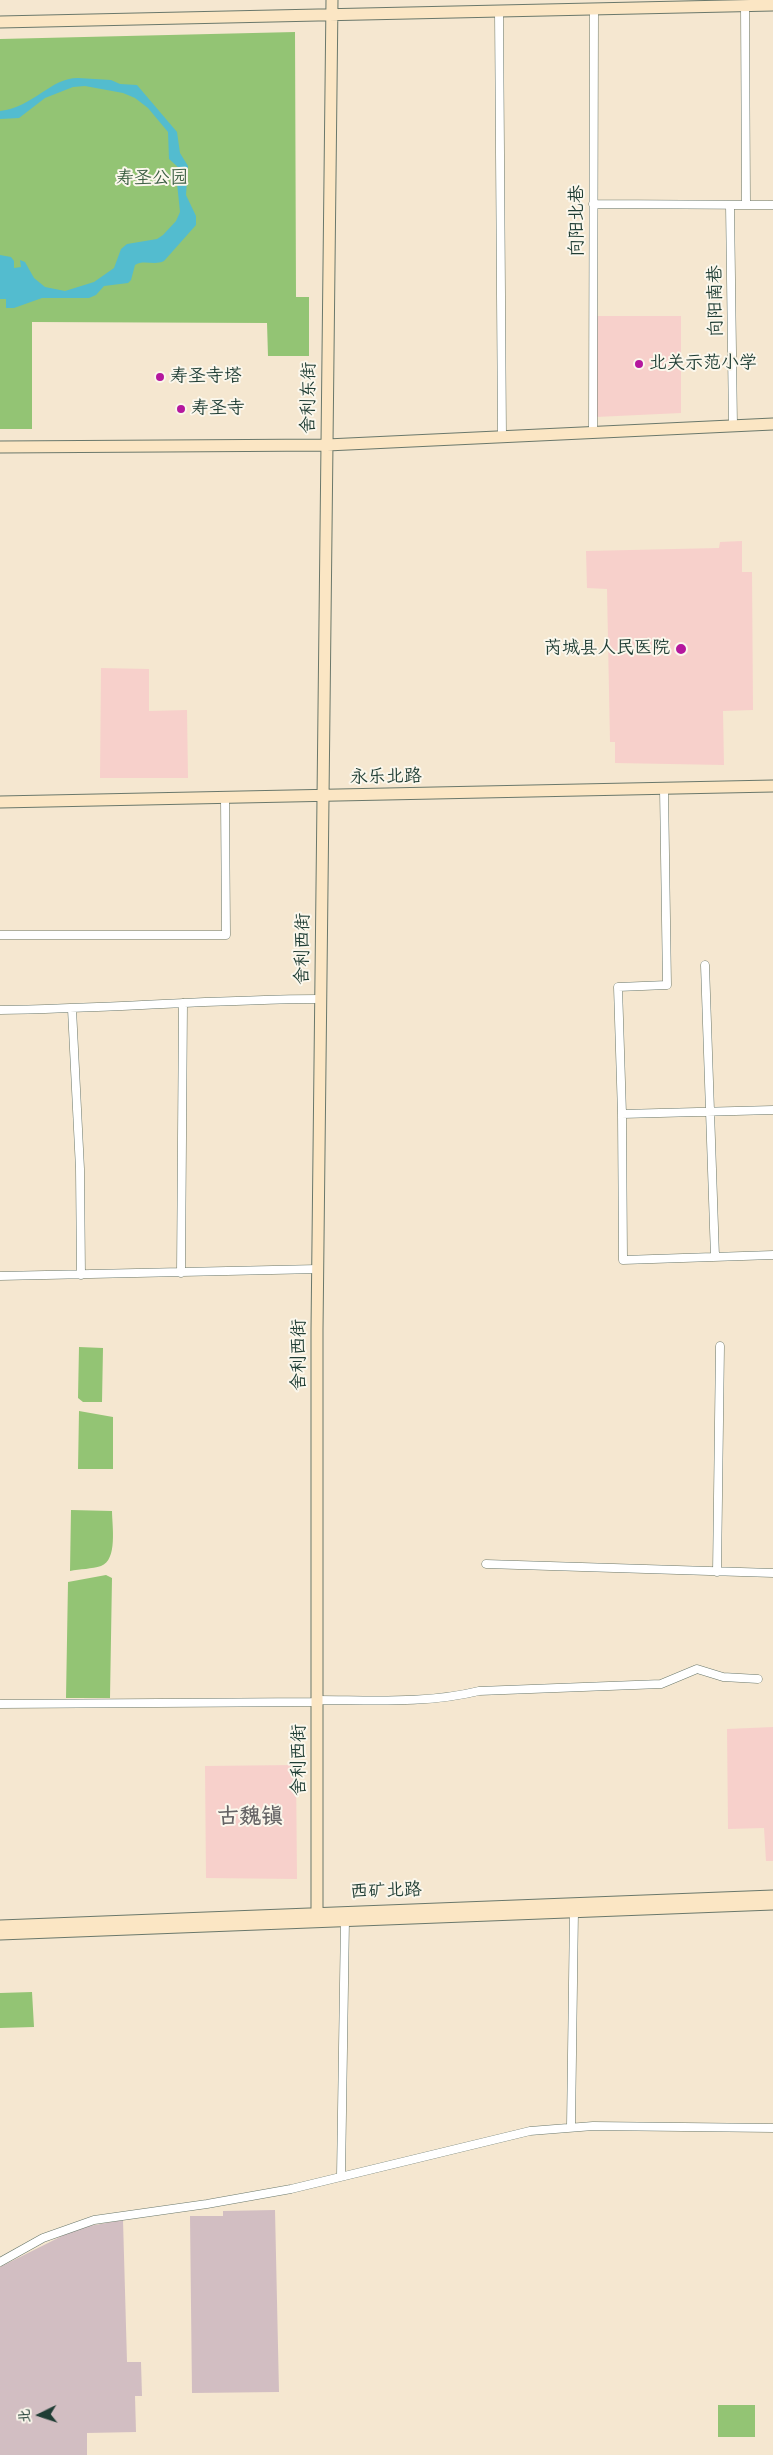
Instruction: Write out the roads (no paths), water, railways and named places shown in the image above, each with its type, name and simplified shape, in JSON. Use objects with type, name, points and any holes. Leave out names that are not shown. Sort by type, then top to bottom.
[{"type":"street","name":"舍利东街","points":[[324,796],[332,0]]},
{"type":"street","points":[[0,22],[594,9],[644,4],[773,4]]},
{"type":"street","points":[[745,5],[746,205]]},
{"type":"street","name":"向阳北巷","points":[[592,432],[594,9]]},
{"type":"street","points":[[499,11],[502,437]]},
{"type":"street","points":[[593,204],[773,205]]},
{"type":"street","name":"向阳南巷","points":[[730,205],[733,426]]},
{"type":"street","points":[[0,447],[327,445],[773,424]]},
{"type":"street","name":"永乐北路","points":[[0,802],[773,786]]},
{"type":"street","points":[[664,789],[667,985],[618,986],[622,1114],[623,1260],[773,1255]]},
{"type":"street","name":"舍利西街","points":[[317,1913],[318,1269],[324,796]]},
{"type":"street","points":[[0,935],[226,935],[225,798]]},
{"type":"street","points":[[705,965],[714,1256]]},
{"type":"street","points":[[0,1010],[72,1009],[250,999],[321,999]]},
{"type":"street","points":[[182,1272],[184,1003]]},
{"type":"street","points":[[72,1009],[80,1170],[81,1275]]},
{"type":"street","points":[[622,1114],[773,1110]]},
{"type":"street","points":[[0,1276],[318,1269]]},
{"type":"street","points":[[717,1572],[720,1346]]},
{"type":"street","points":[[486,1564],[773,1573]]},
{"type":"street","points":[[0,1704],[442,1698],[479,1691],[661,1684],[697,1669],[723,1677],[758,1679]]},
{"type":"street","name":"西矿北路","points":[[0,1926],[773,1896]]},
{"type":"street","name":"西矿北路","points":[[0,1934],[773,1904]]},
{"type":"street","points":[[571,2126],[574,1911]]},
{"type":"street","points":[[341,2176],[345,1920]]},
{"type":"street","points":[[0,2262],[43,2238],[94,2220],[232,2200],[291,2189],[507,2135],[571,2126],[773,2128]]},
{"type":"water","points":[[68,79],[111,80],[120,84],[137,85],[177,132],[180,153],[188,166],[186,195],[196,216],[196,225],[164,261],[138,263],[135,265],[131,280],[128,283],[104,286],[96,295],[89,298],[42,298],[14,308],[6,308],[6,299],[0,299],[0,255],[11,257],[14,261],[14,268],[21,267],[20,260],[25,262],[34,278],[45,287],[65,291],[94,282],[114,268],[121,249],[127,244],[157,239],[163,235],[176,221],[180,212],[177,183],[180,169],[169,159],[168,132],[148,108],[135,98],[123,93],[85,86],[73,87],[45,98],[19,118],[0,119],[0,111],[23,104],[50,87]]},
{"type":"place","name":"北关示范小学","points":[[639,364]]},
{"type":"place","name":"寿圣寺塔","points":[[160,377]]},
{"type":"place","name":"寿圣寺","points":[[181,409]]},
{"type":"place","name":"芮城县人民医院","points":[[681,649]]},
{"type":"district","name":"古魏镇","points":[[250,1818]]},
{"type":"park label","name":"寿圣公园","points":[[152,179]]}]
